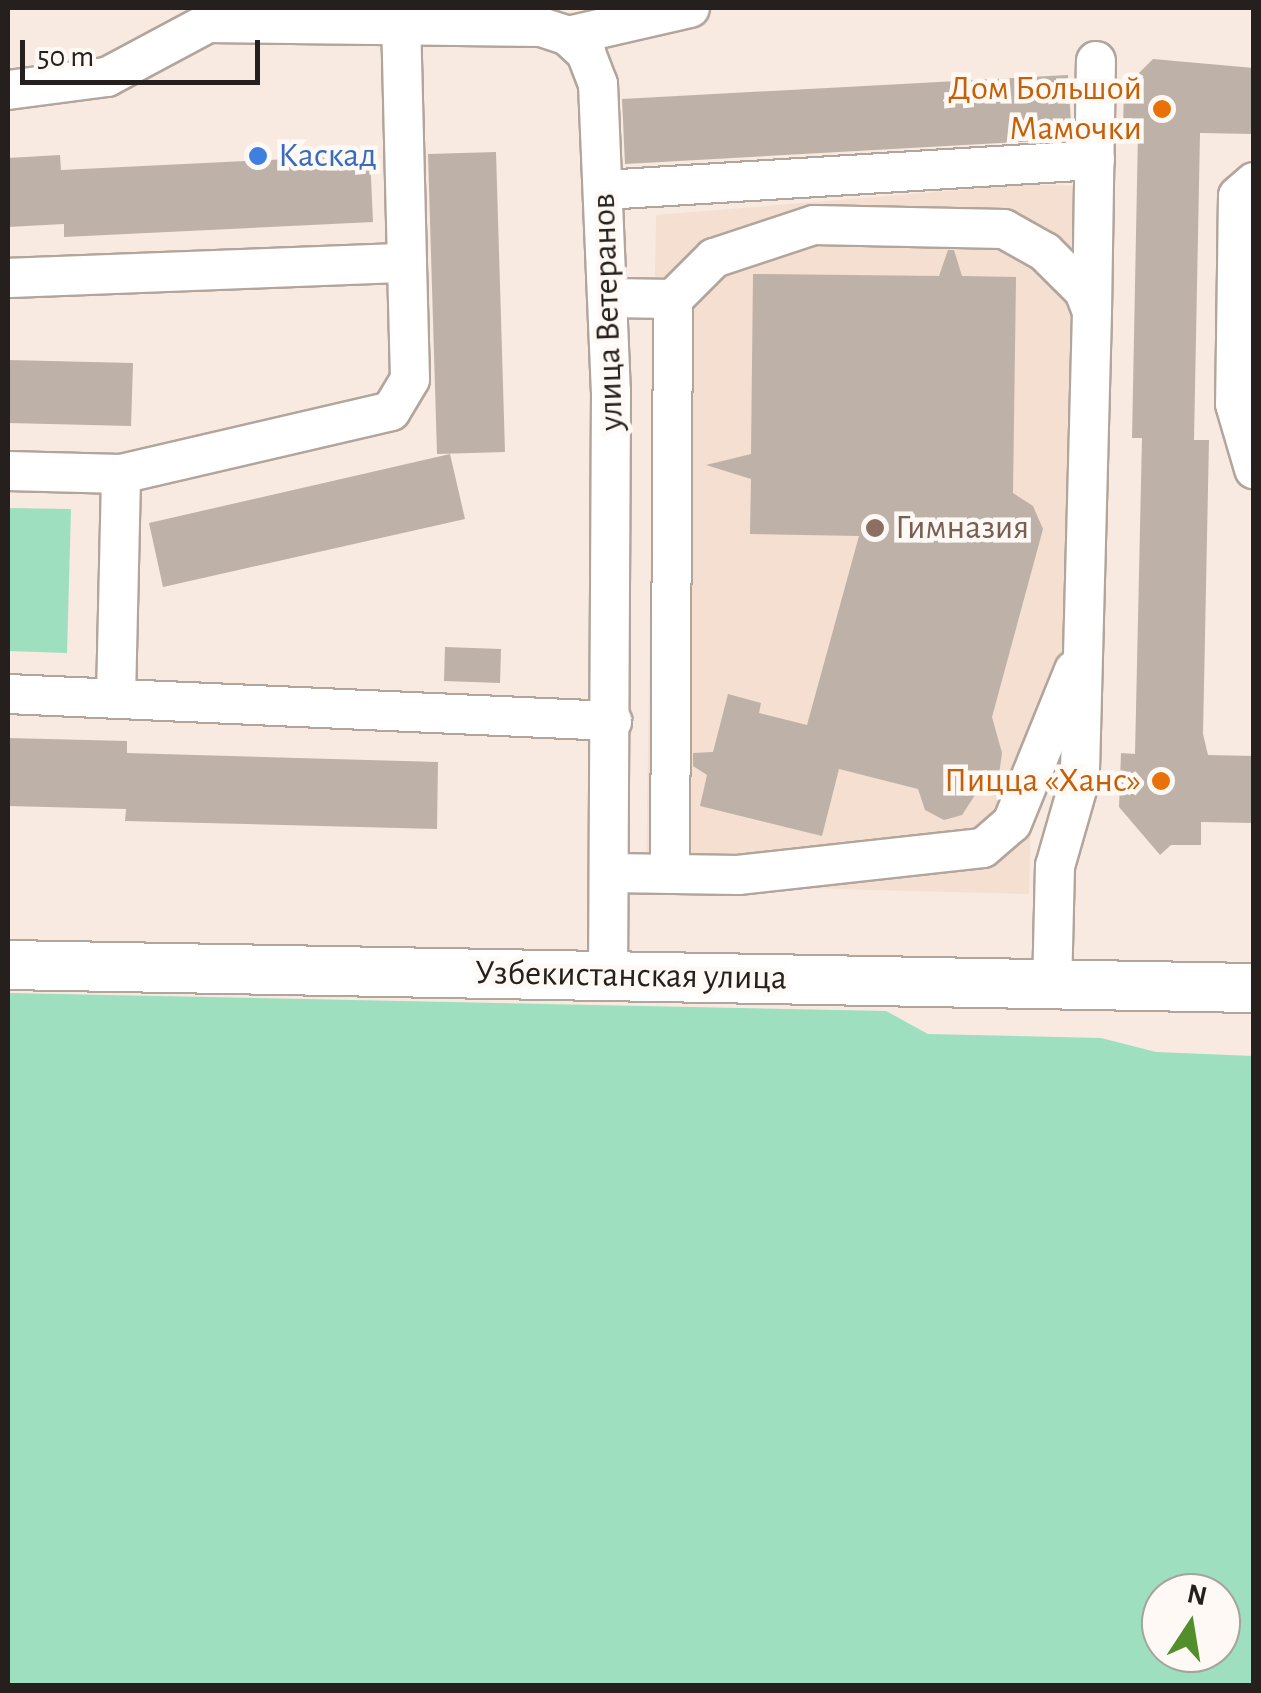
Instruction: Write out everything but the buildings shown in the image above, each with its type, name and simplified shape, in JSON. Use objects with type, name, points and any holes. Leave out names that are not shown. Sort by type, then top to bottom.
[{"type":"main road","name":"Узбекистанская улица","points":[[8,965],[1254,988]]},
{"type":"street","points":[[8,90],[106,77],[208,15],[542,28],[568,36],[690,8]]},
{"type":"street","points":[[8,471],[122,474],[391,411],[410,380],[402,24]]},
{"type":"street","name":"улица Ветеранов","points":[[568,36],[598,84],[609,298],[612,720],[608,976]]},
{"type":"street","points":[[1052,985],[1055,866],[1080,780],[1096,61]]},
{"type":"street","points":[[604,190],[1096,160]]},
{"type":"street","points":[[1254,182],[1238,196],[1235,404],[1254,469]]},
{"type":"street","points":[[670,874],[674,299],[714,258],[792,227],[979,225],[1045,252],[1084,290],[1092,312]]},
{"type":"street","points":[[8,278],[407,263]]},
{"type":"street","points":[[609,298],[674,299]]},
{"type":"street","points":[[116,698],[122,474]]},
{"type":"street","points":[[610,873],[821,870],[1000,839],[1084,644]]},
{"type":"street","points":[[8,694],[612,720]]},
{"type":"shaded area","name":"Гимназия","points":[[1022,185],[1106,186],[1094,758],[1060,759],[1031,817],[1029,894],[646,884],[656,215]]},
{"type":"green space","points":[[8,508],[71,509],[67,653],[8,651]]},
{"type":"green space","points":[[8,993],[886,1011],[928,1034],[1101,1038],[1156,1052],[1253,1056],[1253,1685],[8,1685]]},
{"type":"place","name":"Дом Большой Мамочки","points":[[1162,109]]},
{"type":"place","name":"Каскад","points":[[258,156]]},
{"type":"place","name":"Гимназия","points":[[875,528]]},
{"type":"place","name":"Пицца «Ханс»","points":[[1161,781]]}]
